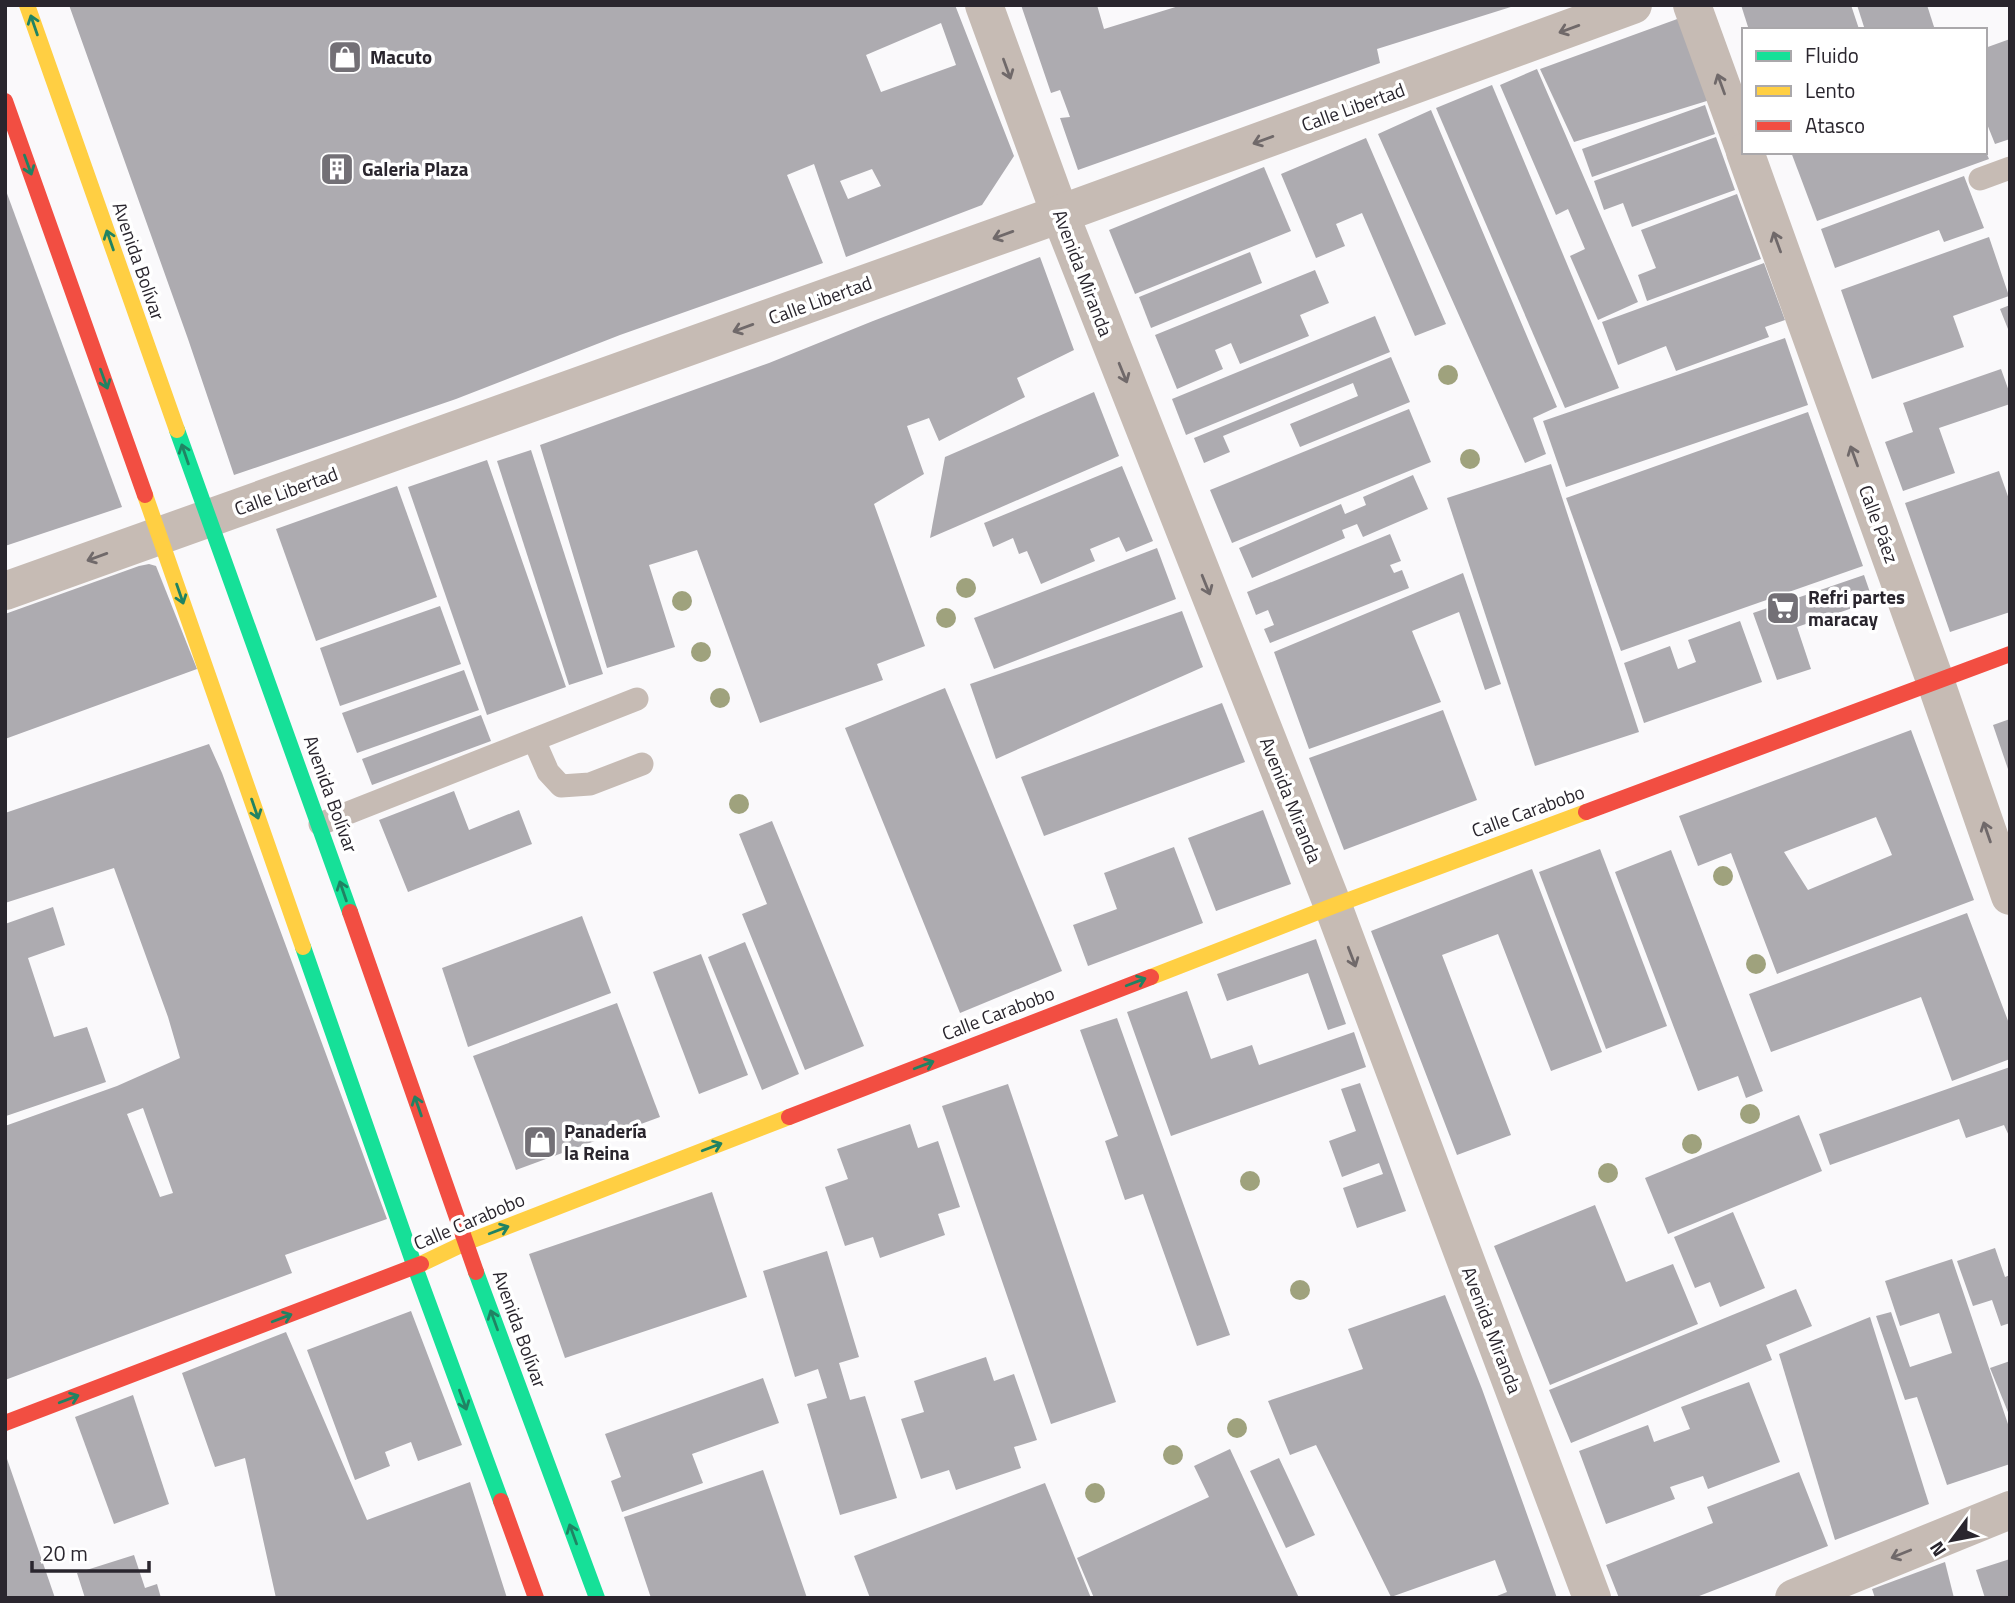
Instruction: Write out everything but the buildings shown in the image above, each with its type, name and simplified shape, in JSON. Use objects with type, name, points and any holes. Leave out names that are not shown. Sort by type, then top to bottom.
[{"type":"main road","name":"Avenida Bolívar","points":[[27,5],[208,519],[320,824],[465,1243],[597,1598]]},
{"type":"main road","points":[[5,101],[415,1267],[536,1598]]},
{"type":"main road","name":"Calle Carabobo","points":[[5,1423],[415,1267],[465,1243],[1333,906],[2010,654]]},
{"type":"street","name":"Avenida Miranda","points":[[984,5],[1060,214],[1333,906],[1592,1598]]},
{"type":"street","name":"Calle Libertad","points":[[5,591],[1060,214],[1633,5]]},
{"type":"street","name":"Calle Páez","points":[[1692,5],[1742,144]]},
{"type":"street","name":"Calle Páez","points":[[1745,154],[2010,896]]},
{"type":"street","points":[[1794,1598],[2010,1510]]},
{"type":"lane","points":[[1980,179],[2010,168]]},
{"type":"lane","points":[[320,824],[638,699]]},
{"type":"lane","points":[[534,740],[548,772],[561,786],[590,784],[642,764]]},
{"type":"traffic: fast","points":[[177,430],[350,912]]},
{"type":"traffic: fast","points":[[303,947],[415,1267],[501,1501]]},
{"type":"traffic: fast","points":[[476,1272],[597,1598]]},
{"type":"traffic: slow","points":[[27,5],[177,430]]},
{"type":"traffic: slow","points":[[145,495],[303,947]]},
{"type":"traffic: slow","points":[[1151,977],[1586,812]]},
{"type":"traffic: slow","points":[[421,1264],[465,1243],[789,1117]]},
{"type":"traffic: jam","points":[[5,101],[145,495]]},
{"type":"traffic: jam","points":[[1586,812],[2010,654]]},
{"type":"traffic: jam","points":[[350,912],[476,1272]]},
{"type":"traffic: jam","points":[[789,1117],[1151,977]]},
{"type":"traffic: jam","points":[[5,1423],[421,1264]]},
{"type":"traffic: jam","points":[[501,1501],[536,1598]]},
{"type":"place","name":"Macuto","points":[[345,57]]},
{"type":"place","name":"Galeria Plaza","points":[[337,169]]},
{"type":"place","name":"Refri partes maracay","points":[[1783,608]]},
{"type":"place","name":"Panadería la Reina","points":[[540,1142]]}]
